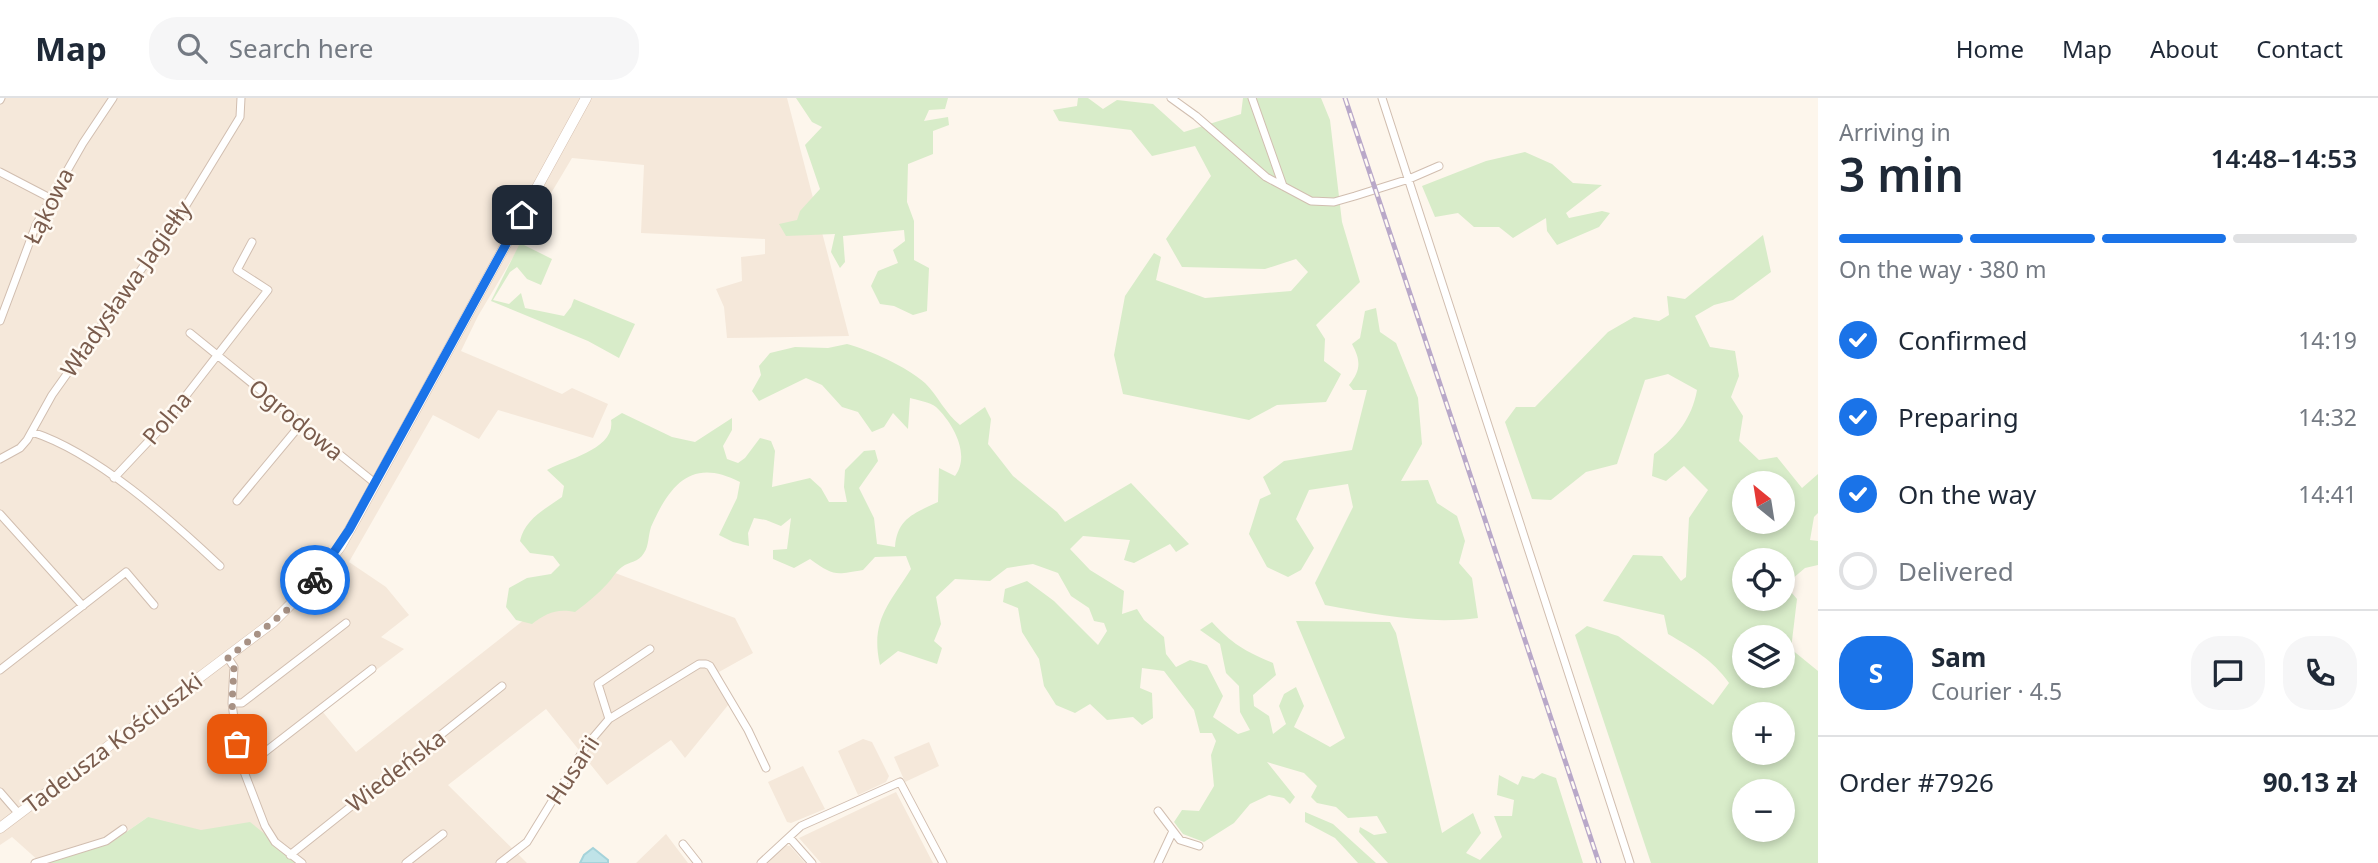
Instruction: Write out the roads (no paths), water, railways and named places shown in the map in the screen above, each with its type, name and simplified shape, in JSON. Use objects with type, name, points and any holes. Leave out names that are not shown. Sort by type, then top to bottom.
[{"type":"main road","name":"Tadeusza Kościuszki","points":[[0,828],[228,658],[286,611],[315,580],[340,547],[376,484],[586,98]]},
{"type":"street","name":"Łąkowa","points":[[0,321],[30,238],[50,198],[113,98]]},
{"type":"street","name":"Władysława Jagiełły","points":[[0,459],[20,448],[32,432],[52,395],[182,212],[240,117],[241,98]]},
{"type":"street","points":[[1171,98],[1266,177],[1311,201],[1334,202],[1439,166]]},
{"type":"street","points":[[1252,98],[1283,186]]},
{"type":"street","points":[[1382,98],[1630,863]]},
{"type":"street","points":[[0,172],[50,198]]},
{"type":"street","name":"Polna","points":[[114,478],[160,429],[268,290],[237,270],[252,242]]},
{"type":"street","points":[[190,333],[217,357]]},
{"type":"street","name":"Ogrodowa","points":[[217,357],[376,484]]},
{"type":"street","points":[[237,501],[301,424]]},
{"type":"street","points":[[32,432],[44,436],[141,497],[220,566]]},
{"type":"street","points":[[0,514],[83,606]]},
{"type":"street","points":[[0,670],[126,572],[153,605]]},
{"type":"street","points":[[232,704],[242,703],[346,623]]},
{"type":"street","name":"Husarii","points":[[500,863],[527,842],[586,746],[609,719],[598,684],[650,649]]},
{"type":"street","points":[[228,658],[234,667],[232,704],[243,769],[265,826],[275,842],[302,863]]},
{"type":"street","points":[[609,719],[699,664],[706,664],[710,666],[748,730],[766,768]]},
{"type":"street","points":[[243,769],[372,670]]},
{"type":"street","name":"Wiedeńska","points":[[290,855],[502,686]]},
{"type":"street","points":[[761,863],[801,826],[900,782],[943,863]]},
{"type":"street","points":[[0,792],[19,814]]},
{"type":"street","points":[[1158,811],[1180,840],[1199,846]]},
{"type":"street","points":[[35,863],[106,841],[123,829]]},
{"type":"street","points":[[1158,863],[1173,831]]},
{"type":"street","points":[[406,863],[443,834]]},
{"type":"street","points":[[789,837],[812,863]]},
{"type":"street","points":[[683,844],[698,863]]},
{"type":"water","points":[[593,848],[608,860],[608,863],[580,863],[584,855]]},
{"type":"railway","points":[[1345,98],[1599,863]]}]
